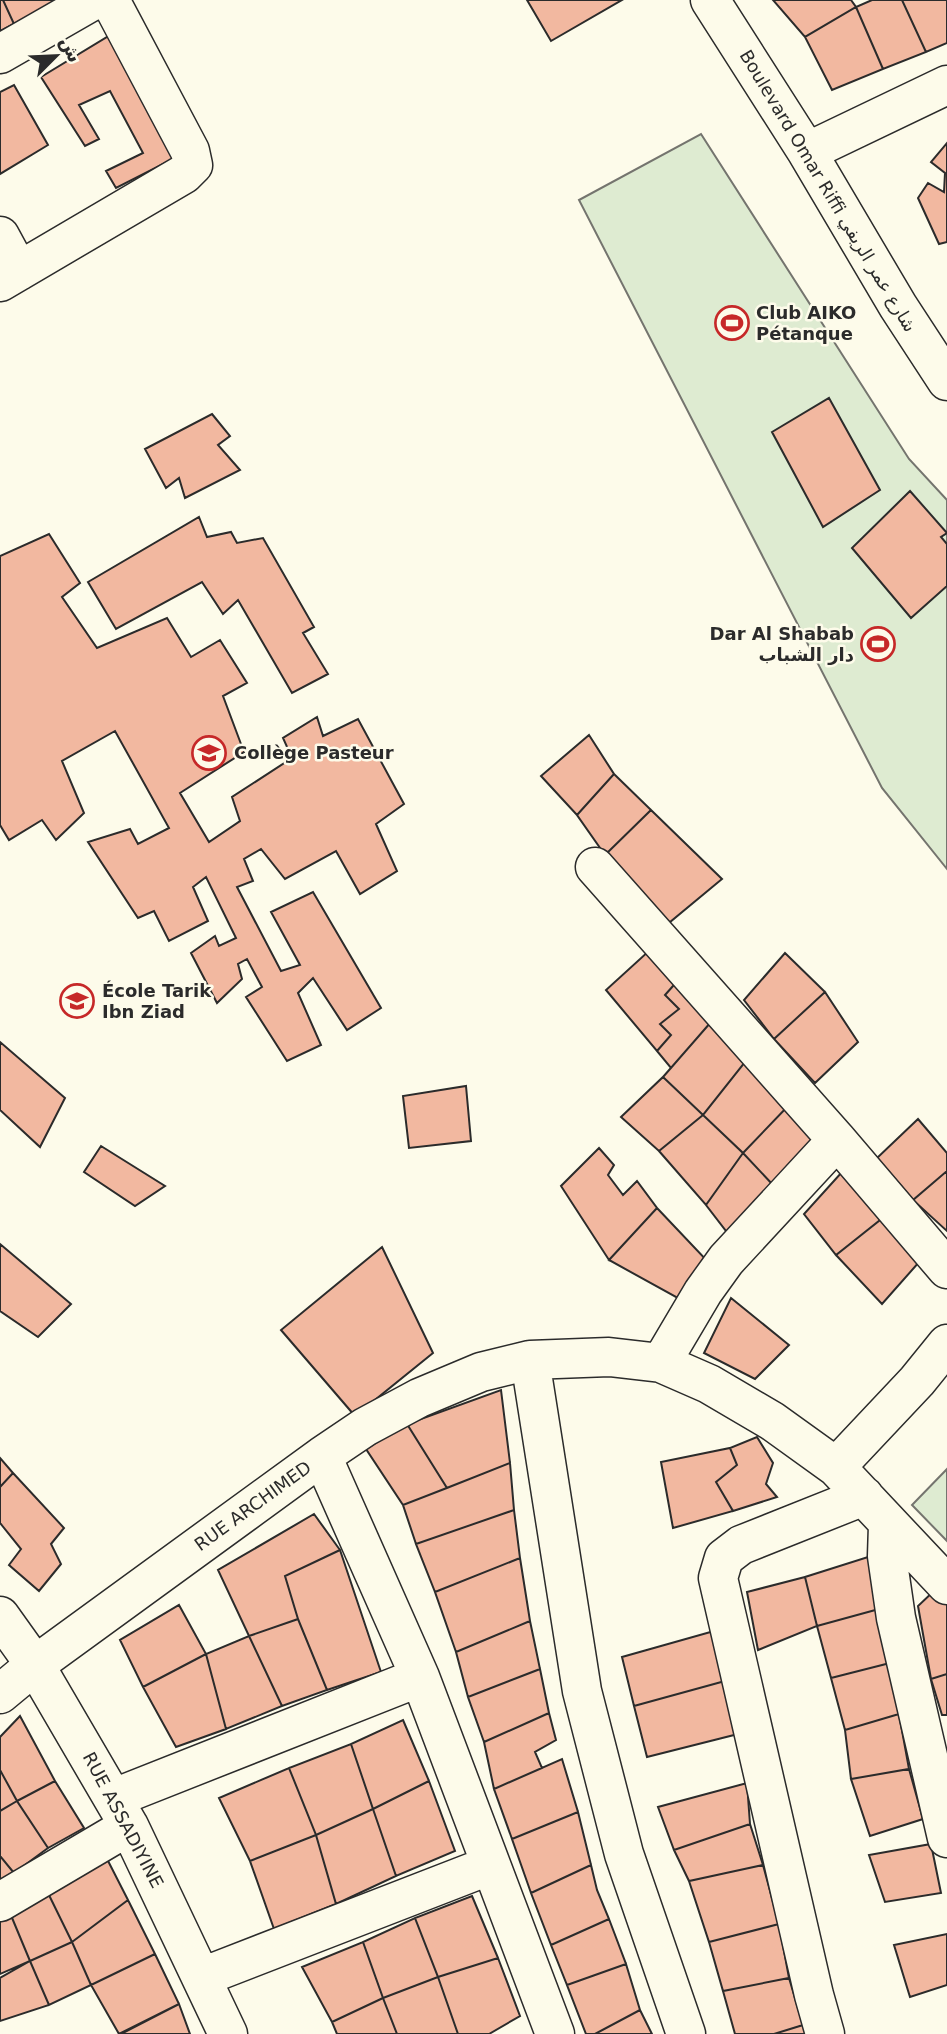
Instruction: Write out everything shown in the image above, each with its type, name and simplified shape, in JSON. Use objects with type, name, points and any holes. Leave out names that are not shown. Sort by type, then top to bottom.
[{"type":"street","points":[[0,54],[94,0]]},
{"type":"street","points":[[0,236],[10,277],[184,174],[193,165],[190,151],[110,0]]},
{"type":"street","name":"Boulevard Omar Riffi شارع عمر الريفي","points":[[710,0],[947,381]]},
{"type":"street","points":[[807,152],[947,85]]},
{"type":"street","points":[[595,867],[837,1140],[947,1269]]},
{"type":"street","points":[[661,1363],[703,1292],[726,1260],[837,1140]]},
{"type":"street","points":[[836,1466],[917,1381],[947,1344]]},
{"type":"street","name":"RUE ARCHIMED","points":[[0,1694],[35,1665],[365,1427],[419,1398],[481,1373],[530,1360],[609,1357],[661,1363],[709,1384],[772,1421],[836,1466],[888,1525],[947,1585]]},
{"type":"street","points":[[530,1360],[582,1691],[624,1854],[686,2034]]},
{"type":"street","points":[[322,1456],[420,1677],[491,1865],[544,2030]]},
{"type":"street","points":[[825,2034],[718,1578],[724,1558],[741,1545],[864,1496]]},
{"type":"street","points":[[888,1525],[887,1556],[896,1618],[947,1838]]},
{"type":"street","name":"RUE ASSADIYINE","points":[[0,1616],[35,1665],[122,1812],[228,2034]]},
{"type":"street","points":[[0,1902],[122,1812],[420,1677]]},
{"type":"street","points":[[202,1977],[491,1865]]},
{"type":"green space","name":"Dar Al Shabab دار الشباب","points":[[701,134],[909,459],[947,500],[947,869],[882,788],[579,200]]},
{"type":"green space","points":[[947,1469],[947,1541],[912,1505]]},
{"type":"building","points":[[0,0],[3,0],[14,24],[0,31]]},
{"type":"building","points":[[3,0],[57,0],[14,24]]},
{"type":"building","points":[[527,0],[622,0],[551,41]]},
{"type":"building","points":[[773,0],[851,0],[856,7],[805,37]]},
{"type":"building","points":[[872,0],[902,0],[926,52],[883,69],[856,7]]},
{"type":"building","points":[[902,0],[947,0],[947,43],[926,52]]},
{"type":"building","points":[[856,7],[883,69],[832,90],[805,37]]},
{"type":"building","points":[[112,34],[179,156],[116,188],[106,171],[143,153],[110,91],[79,105],[99,139],[85,146],[41,77]]},
{"type":"building","points":[[14,85],[48,145],[0,174],[0,92]]},
{"type":"building","points":[[947,143],[947,242],[939,244],[918,198],[928,183],[944,192],[945,173],[931,162]]},
{"type":"building","points":[[829,398],[880,490],[823,527],[772,432]]},
{"type":"building","points":[[212,414],[230,436],[218,445],[240,470],[185,498],[179,478],[166,488],[145,449]]},
{"type":"building","points":[[910,491],[947,533],[941,537],[947,544],[947,586],[911,618],[852,548]]},
{"type":"building","points":[[199,517],[207,537],[231,532],[237,543],[263,538],[314,627],[303,633],[328,674],[292,693],[238,600],[223,614],[202,582],[116,629],[88,582]]},
{"type":"building","points":[[49,534],[80,583],[62,597],[97,648],[167,618],[191,657],[220,640],[247,683],[223,696],[244,752],[180,793],[209,842],[240,821],[232,797],[292,758],[283,738],[317,717],[323,736],[358,719],[404,804],[376,824],[397,871],[360,894],[336,851],[285,879],[261,849],[244,859],[253,881],[237,887],[281,971],[300,965],[271,912],[313,892],[381,1008],[347,1030],[313,978],[298,993],[321,1045],[287,1061],[246,997],[262,987],[247,959],[238,964],[242,979],[217,1003],[191,953],[215,936],[219,946],[236,938],[206,877],[193,887],[208,921],[169,941],[154,911],[138,918],[88,842],[130,829],[138,844],[169,828],[115,731],[62,761],[84,813],[56,840],[42,820],[9,840],[0,825],[0,556]]},
{"type":"building","points":[[589,735],[614,774],[577,815],[541,776]]},
{"type":"building","points":[[614,774],[651,810],[605,855],[577,815]]},
{"type":"building","points":[[651,810],[722,879],[664,927],[605,855]]},
{"type":"building","points":[[651,949],[681,977],[665,995],[679,1009],[660,1024],[671,1035],[657,1051],[606,990]]},
{"type":"building","points":[[785,953],[825,992],[774,1039],[744,1000]]},
{"type":"building","points":[[681,977],[711,1022],[671,1068],[657,1051],[671,1035],[660,1024],[679,1009],[665,995]]},
{"type":"building","points":[[825,992],[858,1042],[815,1083],[774,1039]]},
{"type":"building","points":[[711,1022],[745,1062],[703,1115],[663,1077]]},
{"type":"building","points":[[0,1042],[65,1098],[40,1147],[0,1110]]},
{"type":"building","points":[[745,1062],[789,1105],[743,1153],[703,1115]]},
{"type":"building","points":[[663,1077],[703,1115],[659,1151],[621,1117]]},
{"type":"building","points":[[466,1086],[471,1141],[409,1148],[403,1096]]},
{"type":"building","points":[[789,1105],[819,1147],[774,1186],[743,1153]]},
{"type":"building","points":[[703,1115],[743,1153],[706,1205],[659,1151]]},
{"type":"building","points":[[918,1119],[947,1153],[947,1171],[913,1200],[877,1158]]},
{"type":"building","points":[[101,1146],[165,1186],[135,1206],[84,1172]]},
{"type":"building","points":[[599,1148],[614,1165],[608,1175],[623,1195],[637,1181],[657,1208],[609,1260],[561,1186]]},
{"type":"building","points":[[743,1153],[774,1186],[733,1240],[706,1205]]},
{"type":"building","points":[[947,1171],[947,1231],[913,1200]]},
{"type":"building","points":[[842,1172],[884,1217],[836,1255],[804,1214]]},
{"type":"building","points":[[657,1208],[712,1266],[685,1302],[609,1260]]},
{"type":"building","points":[[884,1217],[920,1261],[882,1304],[836,1255]]},
{"type":"building","points":[[0,1244],[71,1304],[38,1337],[0,1311]]},
{"type":"building","points":[[382,1247],[433,1353],[355,1416],[281,1330]]},
{"type":"building","points":[[731,1298],[789,1345],[755,1379],[704,1353]]},
{"type":"building","points":[[501,1390],[510,1463],[447,1488],[407,1424]]},
{"type":"building","points":[[407,1424],[447,1488],[403,1505],[366,1449]]},
{"type":"building","points":[[757,1437],[773,1463],[766,1484],[777,1497],[733,1511],[716,1482],[737,1465],[730,1448]]},
{"type":"building","points":[[730,1448],[737,1465],[716,1482],[733,1511],[673,1528],[661,1462]]},
{"type":"building","points":[[0,1458],[13,1473],[0,1487]]},
{"type":"building","points":[[510,1463],[514,1510],[416,1544],[403,1505]]},
{"type":"building","points":[[13,1473],[64,1528],[51,1544],[61,1564],[39,1591],[9,1565],[21,1549],[0,1523],[0,1487]]},
{"type":"building","points":[[514,1510],[520,1558],[435,1592],[416,1544]]},
{"type":"building","points":[[314,1514],[340,1550],[285,1576],[298,1619],[249,1636],[218,1570]]},
{"type":"building","points":[[340,1550],[381,1672],[327,1690],[298,1619],[285,1576]]},
{"type":"building","points":[[868,1557],[879,1609],[817,1626],[805,1577]]},
{"type":"building","points":[[520,1558],[530,1621],[456,1652],[435,1592]]},
{"type":"building","points":[[805,1577],[817,1626],[758,1650],[747,1592]]},
{"type":"building","points":[[936,1589],[947,1602],[947,1674],[931,1679],[918,1606]]},
{"type":"building","points":[[179,1605],[206,1654],[143,1687],[120,1640]]},
{"type":"building","points":[[879,1609],[890,1663],[831,1678],[817,1626]]},
{"type":"building","points":[[298,1619],[327,1690],[282,1706],[249,1636]]},
{"type":"building","points":[[530,1621],[540,1669],[468,1697],[456,1652]]},
{"type":"building","points":[[714,1631],[725,1681],[634,1706],[622,1657]]},
{"type":"building","points":[[249,1636],[282,1706],[226,1729],[206,1654]]},
{"type":"building","points":[[206,1654],[226,1729],[176,1747],[143,1687]]},
{"type":"building","points":[[890,1663],[899,1714],[845,1730],[831,1678]]},
{"type":"building","points":[[540,1669],[549,1713],[484,1742],[468,1697]]},
{"type":"building","points":[[947,1674],[947,1715],[942,1715],[931,1679]]},
{"type":"building","points":[[725,1681],[742,1733],[647,1757],[634,1706]]},
{"type":"building","points":[[549,1713],[556,1740],[535,1752],[542,1768],[494,1789],[484,1742]]},
{"type":"building","points":[[899,1714],[909,1769],[851,1779],[845,1730]]},
{"type":"building","points":[[20,1716],[55,1781],[17,1801],[0,1770],[0,1737]]},
{"type":"building","points":[[403,1720],[429,1781],[373,1809],[351,1744]]},
{"type":"building","points":[[351,1744],[373,1809],[316,1835],[289,1768]]},
{"type":"building","points":[[562,1759],[578,1812],[512,1839],[494,1789]]},
{"type":"building","points":[[289,1768],[316,1835],[250,1861],[219,1798]]},
{"type":"building","points":[[909,1769],[923,1819],[870,1836],[851,1779]]},
{"type":"building","points":[[0,1770],[17,1801],[0,1811]]},
{"type":"building","points":[[55,1781],[84,1828],[48,1848],[17,1801]]},
{"type":"building","points":[[429,1781],[455,1851],[396,1876],[373,1809]]},
{"type":"building","points":[[747,1783],[750,1824],[674,1850],[658,1807]]},
{"type":"building","points":[[17,1801],[48,1848],[14,1873],[0,1856],[0,1811]]},
{"type":"building","points":[[373,1809],[396,1876],[336,1904],[316,1835]]},
{"type":"building","points":[[578,1812],[591,1865],[531,1893],[512,1839]]},
{"type":"building","points":[[750,1824],[763,1865],[689,1881],[674,1850]]},
{"type":"building","points":[[316,1835],[336,1904],[274,1929],[250,1861]]},
{"type":"building","points":[[931,1844],[941,1893],[885,1902],[869,1855]]},
{"type":"building","points":[[104,1853],[128,1900],[72,1942],[47,1891]]},
{"type":"building","points":[[0,1856],[14,1873],[0,1882]]},
{"type":"building","points":[[591,1865],[597,1890],[609,1919],[551,1945],[531,1893]]},
{"type":"building","points":[[763,1865],[779,1924],[709,1942],[689,1881]]},
{"type":"building","points":[[47,1891],[72,1942],[30,1961],[10,1913]]},
{"type":"building","points":[[472,1896],[498,1958],[438,1977],[415,1918]]},
{"type":"building","points":[[128,1900],[155,1954],[91,1985],[72,1942]]},
{"type":"building","points":[[10,1913],[30,1961],[0,1974],[0,1920]]},
{"type":"building","points":[[415,1918],[438,1977],[383,1998],[363,1942]]},
{"type":"building","points":[[609,1919],[626,1964],[567,1985],[551,1945]]},
{"type":"building","points":[[779,1924],[789,1978],[723,1991],[709,1942]]},
{"type":"building","points":[[947,1934],[947,1985],[910,1997],[894,1945]]},
{"type":"building","points":[[72,1942],[91,1985],[49,2005],[30,1961]]},
{"type":"building","points":[[363,1942],[383,1998],[332,2022],[302,1967]]},
{"type":"building","points":[[155,1954],[179,2004],[119,2034],[91,1985]]},
{"type":"building","points":[[498,1958],[520,2016],[489,2034],[458,2034],[438,1977]]},
{"type":"building","points":[[30,1961],[49,2005],[0,2021],[0,1978]]},
{"type":"building","points":[[626,1964],[640,2010],[595,2034],[586,2034],[567,1985]]},
{"type":"building","points":[[438,1977],[458,2034],[397,2034],[383,1998]]},
{"type":"building","points":[[789,1978],[803,2025],[774,2034],[735,2034],[723,1991]]},
{"type":"building","points":[[383,1998],[397,2034],[337,2034],[332,2022]]},
{"type":"building","points":[[179,2004],[190,2034],[121,2034]]},
{"type":"building","points":[[640,2010],[652,2034],[595,2034]]},
{"type":"building","points":[[803,2025],[806,2034],[774,2034]]},
{"type":"place","name":"Club AIKO Pétanque","points":[[732,323]]},
{"type":"place","name":"Dar Al Shabab دار الشباب","points":[[878,644]]},
{"type":"place","name":"Collège Pasteur","points":[[209,753]]},
{"type":"place","name":"École Tarik Ibn Ziad","points":[[77,1001]]}]
